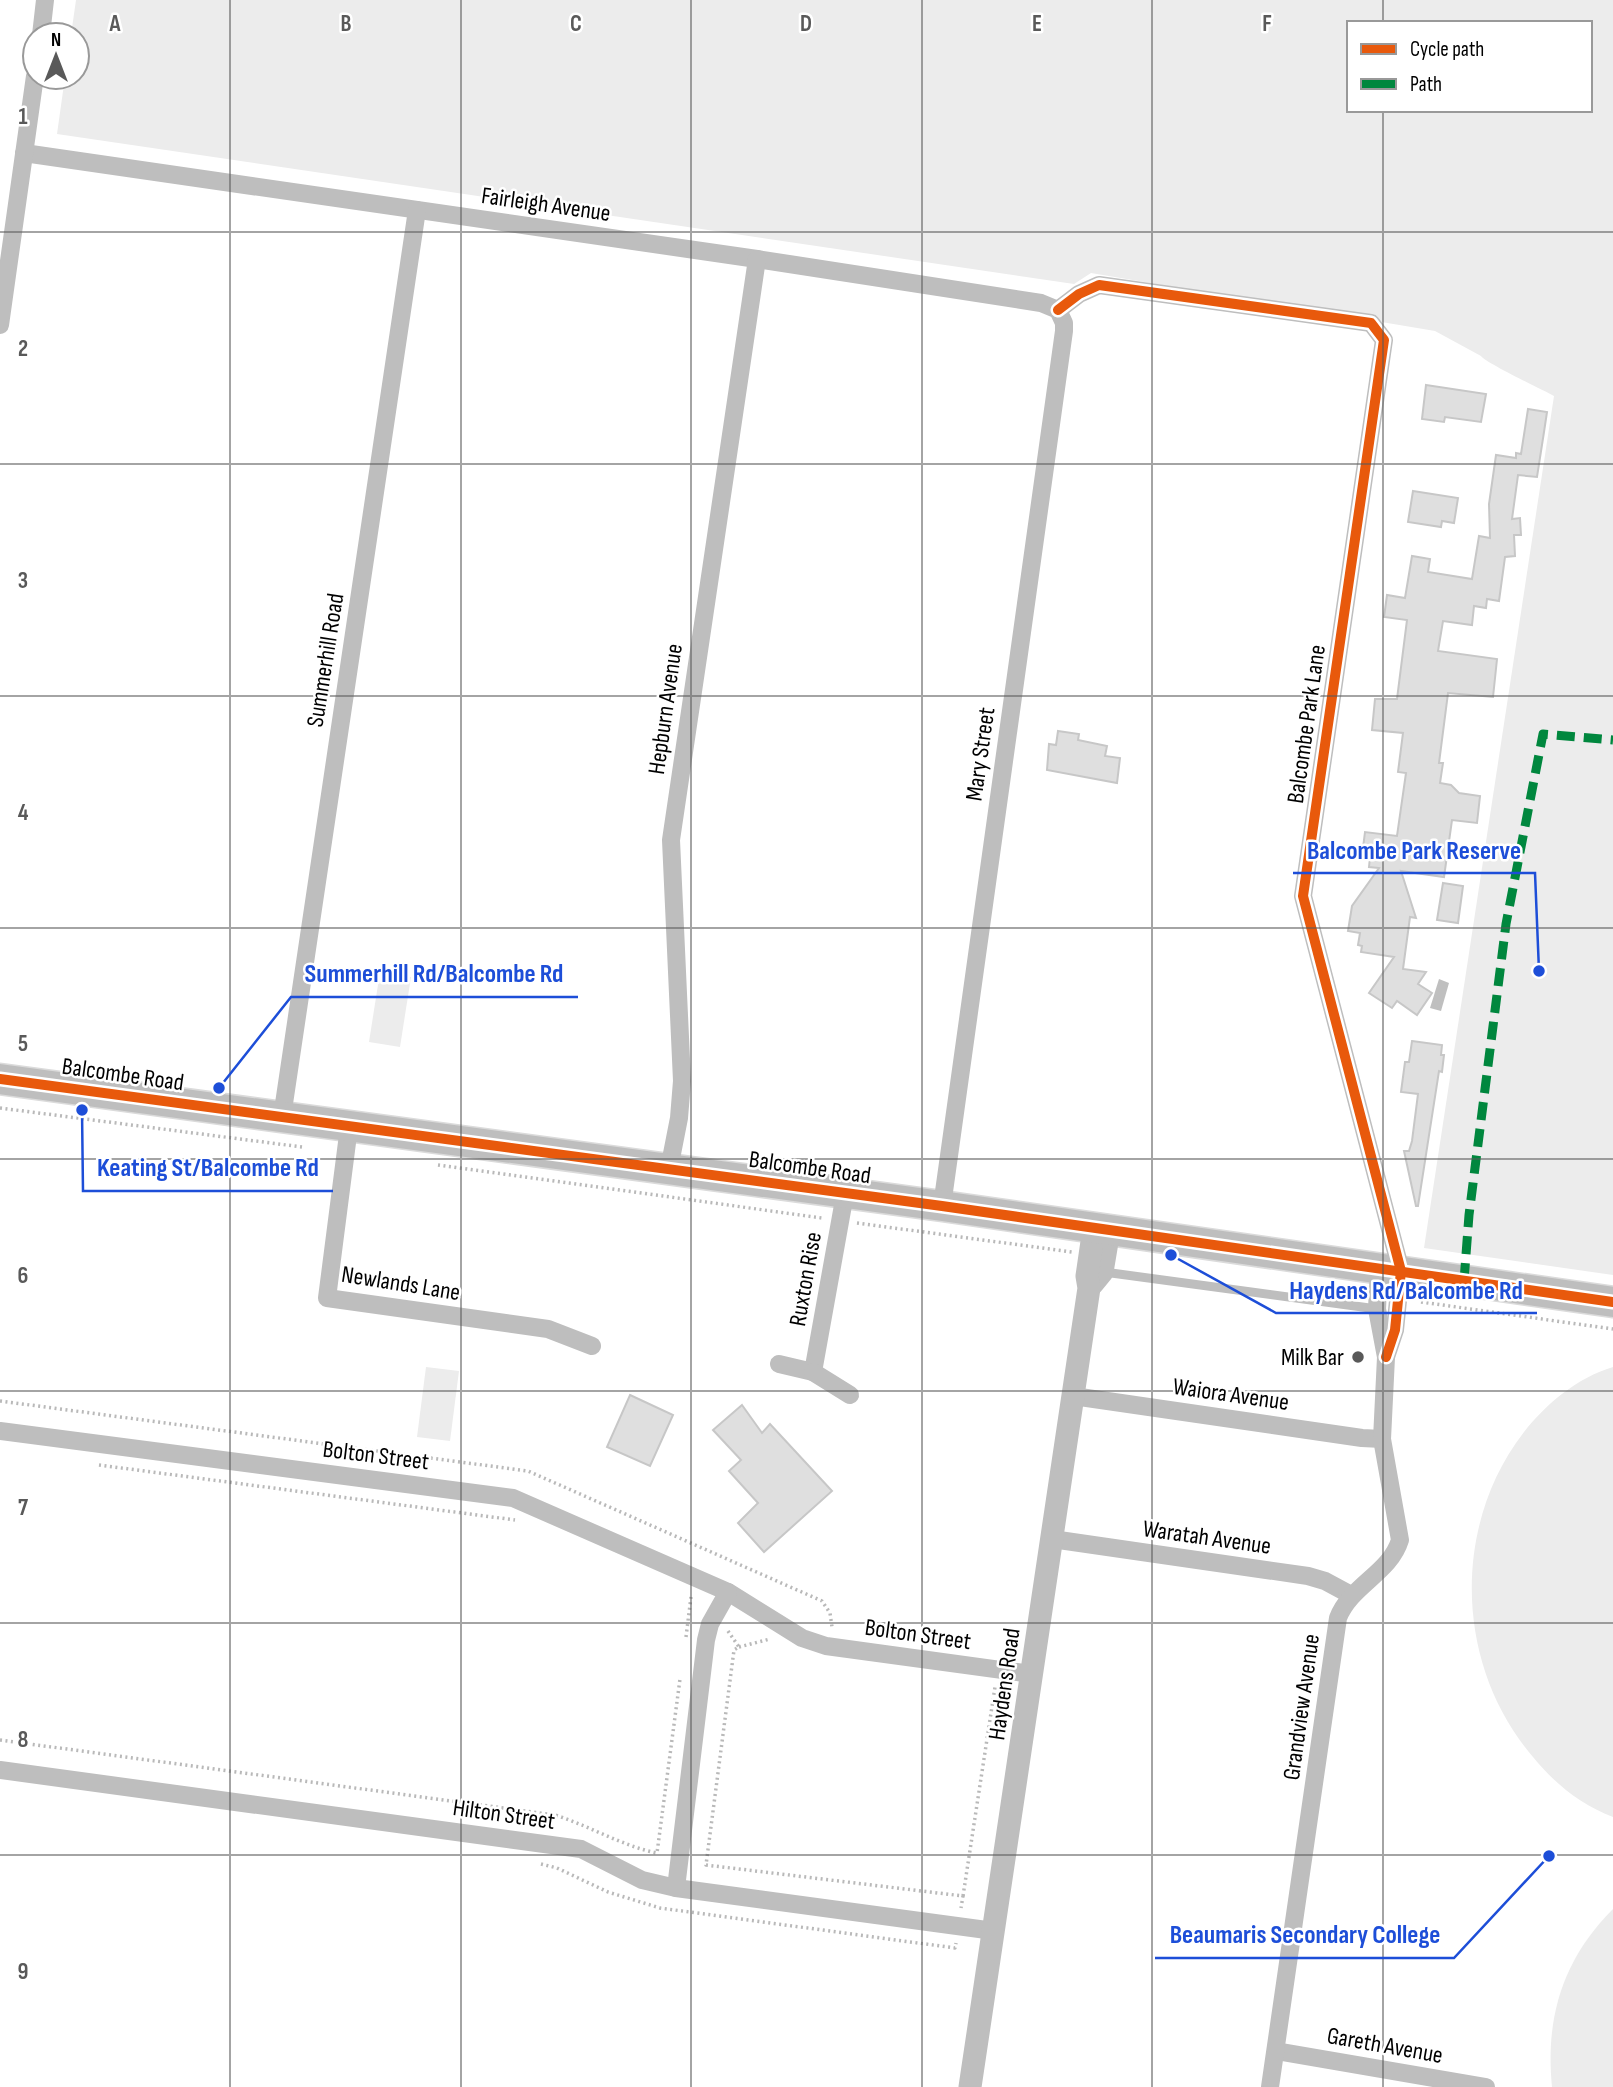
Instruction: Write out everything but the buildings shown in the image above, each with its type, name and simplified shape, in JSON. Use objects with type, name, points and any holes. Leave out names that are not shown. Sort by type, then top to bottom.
[{"type":"main road","name":"Balcombe Road","points":[[0,1079],[669,1169],[842,1207],[942,1206],[1097,1254],[1393,1278],[1613,1302]]},
{"type":"street","points":[[43,21],[46,0]]},
{"type":"street","points":[[0,325],[33,91]]},
{"type":"street","name":"Fairleigh Avenue","points":[[24,153],[757,259],[1048,304],[1058,310]]},
{"type":"street","name":"Summerhill Road","points":[[282,1117],[417,210]]},
{"type":"street","name":"Hepburn Avenue","points":[[669,1169],[679,1118],[682,1081],[671,840],[757,259]]},
{"type":"street","name":"Balcombe Park Lane","points":[[1058,310],[1079,294],[1099,285],[1371,323],[1384,340],[1303,896],[1393,1278]]},
{"type":"street","name":"Mary Street","points":[[942,1206],[1063,345],[1064,323],[1058,310]]},
{"type":"street","name":"Newlands Lane","points":[[349,1127],[327,1298],[548,1329],[592,1346]]},
{"type":"street","name":"Ruxton Rise","points":[[813,1372],[842,1207]]},
{"type":"street","name":"Haydens Road","points":[[970,2087],[1073,1396],[1097,1254]]},
{"type":"street","name":"Grandview Avenue","points":[[1270,2087],[1338,1618],[1350,1595],[1390,1559],[1400,1540],[1382,1439],[1386,1357],[1377,1309],[1393,1278]]},
{"type":"street","name":"Grandview Avenue","points":[[1386,1357],[1394,1338],[1393,1278]]},
{"type":"street","points":[[779,1364],[813,1372],[850,1395]]},
{"type":"street","name":"Waiora Avenue","points":[[1073,1396],[1382,1439]]},
{"type":"street","name":"Bolton Street","points":[[0,1431],[513,1498],[728,1592],[795,1633],[826,1646],[1031,1674]]},
{"type":"street","name":"Waratah Avenue","points":[[1052,1539],[1308,1576],[1325,1581],[1350,1595]]},
{"type":"street","points":[[676,1888],[706,1640],[710,1624],[728,1592]]},
{"type":"street","name":"Hilton Street","points":[[0,1770],[581,1849],[642,1880],[676,1888],[994,1931]]},
{"type":"street","name":"Gareth Avenue","points":[[1276,2051],[1486,2087]]},
{"type":"lane","points":[[1097,1254],[1377,1309]]},
{"type":"path","points":[[0,1108],[305,1147]]},
{"type":"path","points":[[429,1164],[842,1207],[1097,1254]]},
{"type":"path","points":[[1393,1278],[1413,1300],[1613,1329]]},
{"type":"path","points":[[96,1464],[519,1521]]},
{"type":"path","points":[[686,1637],[691,1597],[718,1609],[738,1647]]},
{"type":"path","points":[[845,1629],[827,1627],[795,1633],[734,1650],[706,1865],[963,1896]]},
{"type":"path","points":[[538,1864],[557,1868],[608,1892],[660,1908],[956,1948],[997,1670]]},
{"type":"path","points":[[0,1740],[555,1815],[642,1850],[657,1853],[681,1676]]},
{"type":"shaded area","points":[[76,0],[1613,0],[1613,1275],[1424,1248],[1554,396],[1435,331],[1091,273],[1074,284],[57,134],[63,91],[91,91],[91,21],[73,21]]},
{"type":"shaded area","points":[[380,972],[411,977],[400,1047],[369,1042]]},
{"type":"shaded area","points":[[1439,979],[1449,983],[1441,1011],[1430,1008]]},
{"type":"shaded area","points":[[426,1367],[459,1371],[450,1441],[417,1437]]},
{"type":"shaded area","points":[[1613,1367],[1613,1817],[1579,1800],[1550,1776],[1507,1721],[1488,1681],[1477,1639],[1472,1596],[1474,1552],[1484,1510],[1500,1469],[1524,1432],[1543,1411],[1575,1385]]},
{"type":"shaded area","points":[[1613,1909],[1613,2087],[1552,2087],[1552,2037],[1561,1990],[1581,1948]]},
{"type":"marked path","points":[[1464,1281],[1469,1215],[1506,924],[1543,734],[1613,740]]},
{"type":"cycle path","points":[[1058,310],[1079,294],[1099,285],[1371,323],[1384,340],[1303,896],[1401,1271],[1395,1330],[1386,1357]]},
{"type":"cycle path","points":[[0,1079],[942,1206],[1613,1302]]},
{"type":"place","name":"Balcombe Park Reserve","points":[[1539,971]]},
{"type":"place","name":"Summerhill Rd/Balcombe Rd","points":[[219,1088]]},
{"type":"place","name":"Keating St/Balcombe Rd","points":[[82,1110]]},
{"type":"place","name":"Haydens Rd/Balcombe Rd","points":[[1171,1255]]},
{"type":"place","name":"Milk Bar","points":[[1358,1357]]},
{"type":"place","name":"Beaumaris Secondary College","points":[[1549,1856]]}]
